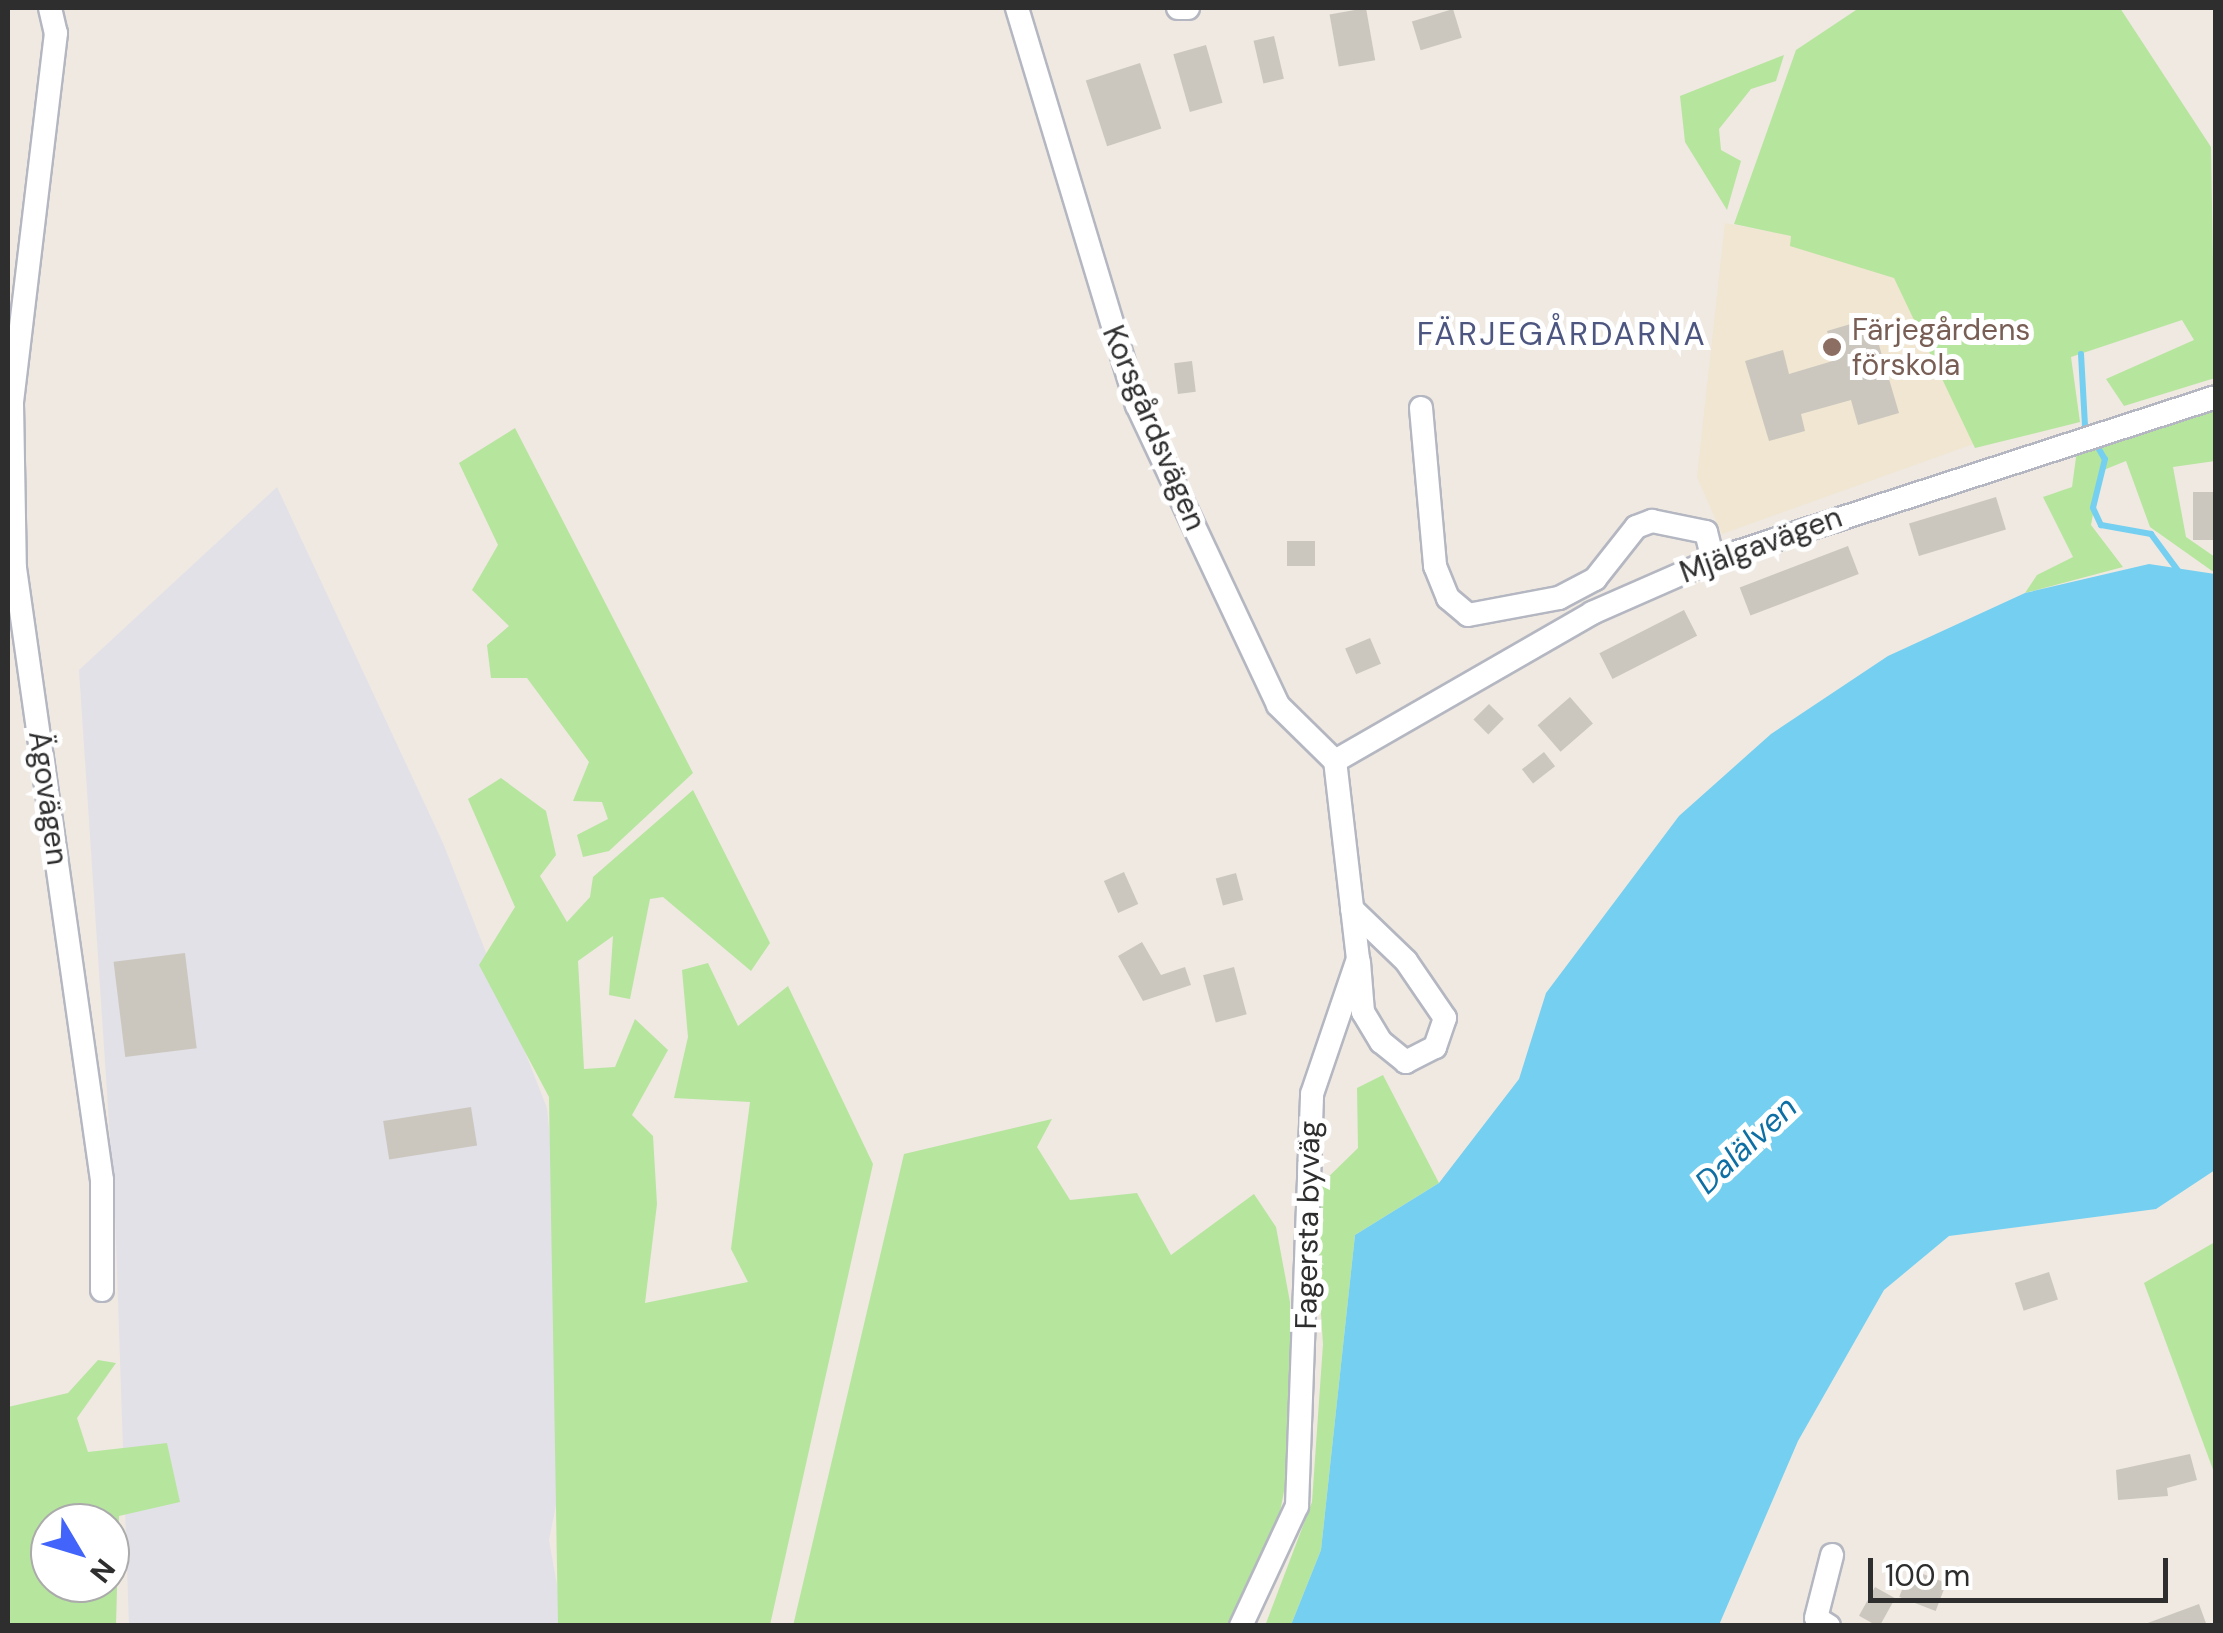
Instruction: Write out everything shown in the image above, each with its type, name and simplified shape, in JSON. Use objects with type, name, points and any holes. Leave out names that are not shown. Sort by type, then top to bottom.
[{"type":"street","name":"Ägovägen","points":[[50,8],[56,34],[12,404],[15,568],[102,1180],[102,1290]]},
{"type":"street","name":"Korsgårdsvägen","points":[[1017,8],[1137,405],[1278,705],[1335,761]]},
{"type":"street","points":[[1178,8],[1188,8]]},
{"type":"street","name":"Mjälgavägen","points":[[1335,761],[1592,612],[1713,560],[2216,397]]},
{"type":"street","points":[[1421,408],[1435,566],[1448,598],[1468,615],[1559,598],[1595,578],[1636,527],[1652,521],[1706,532],[1713,560]]},
{"type":"street","name":"Fagersta byväg","points":[[1241,1626],[1297,1506],[1312,1094],[1358,958],[1335,761]]},
{"type":"street","points":[[1352,909],[1406,961],[1445,1018],[1435,1047],[1406,1062],[1381,1042],[1363,1012],[1358,958]]},
{"type":"street","points":[[1828,1626],[1816,1618],[1832,1555]]},
{"type":"shaded area","name":"Färjegårdens förskola","points":[[1725,223],[1910,258],[1996,436],[1722,534],[1697,477]]},
{"type":"shaded area","points":[[277,487],[443,843],[547,1108],[576,1406],[549,1540],[564,1625],[129,1625],[130,1503],[125,1503],[115,1213],[79,670]]},
{"type":"green space","points":[[1859,8],[2120,8],[2211,147],[2215,378],[2124,406],[2106,379],[2194,340],[2182,320],[2071,357],[2080,422],[1975,448],[1894,278],[1790,246],[1791,236],[1734,224],[1796,50]]},
{"type":"green space","points":[[1784,55],[1776,81],[1751,89],[1719,129],[1721,150],[1741,161],[1727,210],[1685,142],[1680,96]]},
{"type":"green space","points":[[2215,405],[2215,461],[2173,467],[2186,537],[2215,557],[2215,573],[2150,527],[2126,461],[2101,471],[2091,525],[2123,567],[2025,593],[2037,575],[2073,557],[2043,497],[2072,487],[2077,450]]},
{"type":"green space","points":[[515,428],[693,773],[609,851],[583,857],[577,835],[608,819],[602,802],[573,801],[589,762],[527,678],[491,678],[487,645],[509,626],[472,590],[498,545],[459,463]]},
{"type":"green space","points":[[501,778],[546,811],[556,855],[540,876],[567,922],[590,897],[593,877],[693,790],[770,943],[751,971],[663,897],[650,899],[630,999],[609,995],[613,936],[578,961],[584,1069],[615,1067],[635,1019],[668,1050],[632,1115],[653,1136],[657,1204],[645,1303],[748,1282],[731,1249],[750,1102],[674,1098],[688,1037],[682,970],[708,963],[738,1026],[788,986],[873,1164],[770,1625],[558,1625],[549,1097],[479,965],[515,907],[468,799]]},
{"type":"green space","points":[[1383,1075],[1439,1183],[1355,1235],[1321,1550],[1291,1625],[1265,1626],[1312,1502],[1323,1344],[1313,1192],[1358,1148],[1357,1088]]},
{"type":"green space","points":[[1052,1119],[1037,1147],[1070,1200],[1137,1193],[1171,1255],[1254,1194],[1276,1227],[1290,1302],[1290,1460],[1272,1554],[1228,1625],[793,1626],[904,1154]]},
{"type":"green space","points":[[2215,1242],[2215,1475],[2144,1283]]},
{"type":"green space","points":[[98,1360],[116,1363],[77,1418],[88,1452],[167,1443],[180,1502],[130,1513],[130,1503],[30,1503],[30,1603],[117,1603],[116,1625],[8,1625],[8,1407],[68,1393]]},
{"type":"water","name":"Dalälven","points":[[2149,564],[2215,574],[2215,1170],[2156,1209],[1949,1236],[1884,1290],[1798,1441],[1719,1625],[1291,1625],[1321,1550],[1355,1235],[1439,1183],[1519,1079],[1546,993],[1679,816],[1771,734],[1888,656],[2025,593]]},
{"type":"building","points":[[1366,8],[1375,60],[1339,67],[1330,14]]},
{"type":"building","points":[[1453,9],[1462,38],[1421,50],[1412,22]]},
{"type":"building","points":[[1274,36],[1284,79],[1263,84],[1254,41]]},
{"type":"building","points":[[1206,45],[1223,103],[1190,112],[1173,54]]},
{"type":"building","points":[[1140,63],[1161,129],[1107,146],[1086,81]]},
{"type":"building","points":[[1871,318],[1899,413],[1858,425],[1851,400],[1801,414],[1805,431],[1769,441],[1745,361],[1783,350],[1789,374],[1836,360],[1827,331]]},
{"type":"building","points":[[1192,361],[1196,392],[1178,394],[1174,363]]},
{"type":"building","points":[[2193,492],[2216,492],[2216,540],[2193,540]]},
{"type":"building","points":[[1996,497],[2006,530],[1919,556],[1909,524]]},
{"type":"building","points":[[1287,541],[1315,541],[1315,566],[1287,566]]},
{"type":"building","points":[[1848,546],[1859,574],[1750,616],[1740,588]]},
{"type":"building","points":[[1684,610],[1697,636],[1613,679],[1599,653]]},
{"type":"building","points":[[1370,638],[1381,664],[1356,674],[1345,649]]},
{"type":"building","points":[[1570,697],[1593,723],[1561,752],[1538,725]]},
{"type":"building","points":[[1489,704],[1504,719],[1488,734],[1473,720]]},
{"type":"building","points":[[1544,752],[1555,766],[1533,783],[1522,769]]},
{"type":"building","points":[[1124,872],[1138,904],[1118,913],[1104,881]]},
{"type":"building","points":[[1236,873],[1243,900],[1223,905],[1216,878]]},
{"type":"building","points":[[1142,942],[1161,975],[1185,967],[1191,985],[1143,1001],[1118,956]]},
{"type":"building","points":[[185,953],[197,1048],[125,1057],[114,962]]},
{"type":"building","points":[[1234,967],[1247,1014],[1216,1023],[1203,975]]},
{"type":"building","points":[[471,1107],[477,1146],[389,1159],[383,1121]]},
{"type":"building","points":[[2049,1272],[2058,1300],[2024,1311],[2015,1283]]},
{"type":"building","points":[[2190,1454],[2197,1480],[2167,1488],[2168,1496],[2118,1500],[2116,1470]]},
{"type":"building","points":[[1910,1569],[1946,1583],[1936,1611],[1899,1597]]},
{"type":"building","points":[[1875,1587],[1895,1598],[1880,1626],[1859,1616]]},
{"type":"building","points":[[2199,1604],[2207,1626],[2145,1624]]},
{"type":"waterway","points":[[2081,354],[2085,425],[2105,459],[2093,508],[2101,525],[2151,534],[2182,576]]},
{"type":"place","name":"Färjegårdens förskola","points":[[1832,347]]},
{"type":"district","name":"FÄRJEGÅRDARNA","points":[[1562,334]]}]
